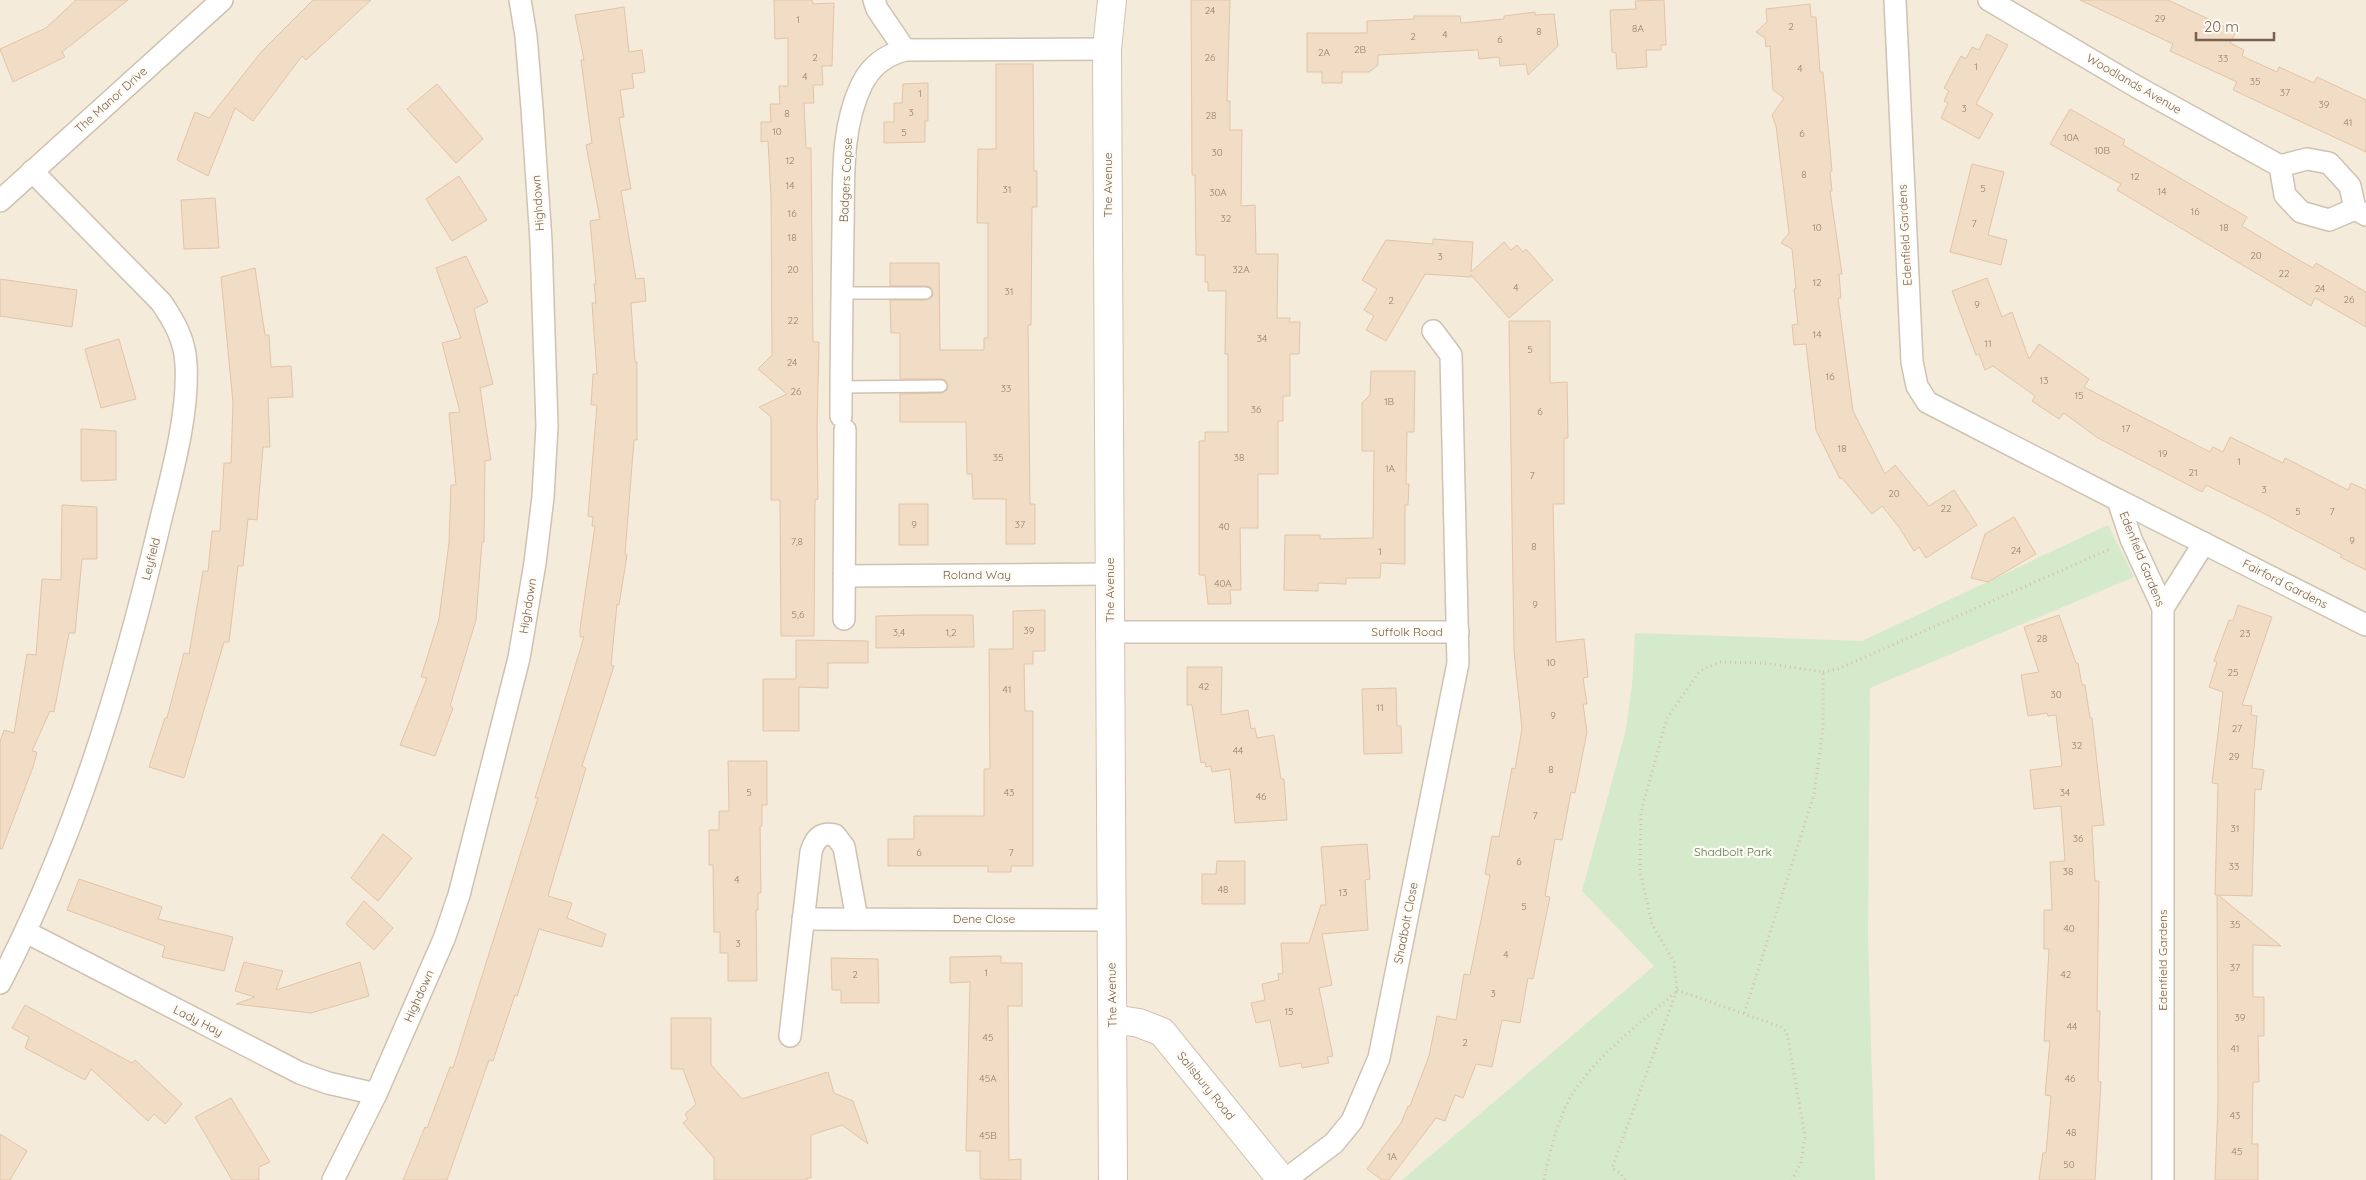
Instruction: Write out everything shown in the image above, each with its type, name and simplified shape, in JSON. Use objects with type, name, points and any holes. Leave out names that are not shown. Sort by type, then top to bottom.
[{"type":"street","name":"The Manor Drive","points":[[0,201],[222,0]]},
{"type":"street","name":"Highdown","points":[[333,1180],[376,1094],[444,939],[459,895],[519,658],[536,554],[543,497],[546,416],[541,241],[526,36],[520,0]]},
{"type":"street","points":[[874,0],[877,9],[905,50]]},
{"type":"street","name":"The Avenue","points":[[1112,0],[1107,49],[1113,1180]]},
{"type":"street","name":"Edenfield Gardens","points":[[1895,0],[1911,352],[1917,386],[1927,402],[2118,500],[2131,539],[2163,608],[2162,1180]]},
{"type":"street","name":"Woodlands Avenue","points":[[1989,0],[2137,87],[2280,166]]},
{"type":"street","name":"Badgers Copse","points":[[844,576],[841,386],[844,162],[854,105],[862,84],[874,66],[889,54],[905,50],[1107,49]]},
{"type":"street","points":[[2307,159],[2329,163],[2350,186],[2360,212],[2329,220],[2301,212],[2285,195],[2280,166],[2307,159]]},
{"type":"street","name":"Leyfield","points":[[0,983],[26,932],[56,865],[116,693],[147,578],[176,456],[186,389],[186,363],[183,342],[170,316],[136,275],[32,171]]},
{"type":"street","name":"Suffolk Road","points":[[1110,632],[1458,632],[1451,355],[1434,331]]},
{"type":"street","name":"Fairford Gardens","points":[[2118,500],[2366,625]]},
{"type":"street","points":[[2163,608],[2204,542]]},
{"type":"street","name":"Roland Way","points":[[844,576],[1110,574]]},
{"type":"street","points":[[844,576],[844,620]]},
{"type":"street","name":"Shadbolt Close","points":[[1284,1180],[1334,1143],[1352,1121],[1379,1058],[1458,663],[1458,632]]},
{"type":"street","points":[[790,1036],[810,852],[814,840],[820,836],[835,835],[844,847],[857,919]]},
{"type":"street","name":"Dene Close","points":[[803,919],[1111,920]]},
{"type":"street","name":"Lady Hay","points":[[26,932],[300,1073],[328,1083],[376,1094]]},
{"type":"street","name":"Salisbury Road","points":[[1113,1019],[1140,1023],[1162,1032],[1284,1180]]},
{"type":"lane","points":[[842,293],[926,293]]},
{"type":"lane","points":[[841,386],[941,386]]},
{"type":"path","points":[[1625,1180],[1621,1174],[1612,1168],[1678,990],[1674,962],[1652,924],[1640,871],[1641,812],[1667,718],[1700,671],[1719,662],[1764,663],[1823,672],[1838,669],[2131,539]]},
{"type":"path","points":[[1744,1014],[1814,795],[1822,728],[1823,672]]},
{"type":"path","points":[[1678,990],[1781,1027],[1786,1032],[1805,1137],[1801,1163],[1792,1180]]},
{"type":"path","points":[[1544,1180],[1548,1156],[1571,1097],[1600,1059],[1678,990]]},
{"type":"shaded area","points":[[0,0],[2366,0],[2366,1180],[0,1180]]},
{"type":"green space","name":"Shadbolt Park","points":[[2108,525],[2134,577],[1870,688],[1868,936],[1875,1180],[1402,1180],[1654,966],[1582,891],[1626,730],[1632,685],[1635,633],[1862,641]]},
{"type":"building","points":[[76,0],[128,0],[62,52],[65,57],[13,82],[0,49],[46,28]]},
{"type":"building","points":[[313,0],[371,0],[306,60],[302,56],[253,121],[235,108],[208,176],[177,160],[195,112],[209,118],[262,51]]},
{"type":"building","points":[[774,0],[812,0],[813,4],[834,3],[832,66],[822,66],[823,85],[813,85],[814,103],[804,103],[806,148],[811,148],[813,342],[819,342],[818,499],[815,500],[814,636],[781,636],[780,500],[771,500],[771,417],[759,407],[787,394],[758,369],[772,355],[771,197],[768,141],[761,142],[761,122],[771,122],[770,104],[780,104],[779,86],[788,86],[788,38],[775,39]]},
{"type":"building","points":[[1191,0],[1230,0],[1227,101],[1230,101],[1230,130],[1242,130],[1241,206],[1255,205],[1256,254],[1278,254],[1277,318],[1290,318],[1289,322],[1300,322],[1299,354],[1290,354],[1290,396],[1283,396],[1283,421],[1278,421],[1278,474],[1258,474],[1258,528],[1240,528],[1241,590],[1230,590],[1231,604],[1208,604],[1205,575],[1199,575],[1199,441],[1205,441],[1205,432],[1228,432],[1228,354],[1225,354],[1226,291],[1208,291],[1208,282],[1205,282],[1205,255],[1196,255],[1195,175],[1192,175]]},
{"type":"building","points":[[1664,0],[1666,45],[1661,45],[1661,50],[1646,50],[1647,67],[1617,69],[1616,53],[1612,52],[1610,10],[1636,9],[1635,1]]},
{"type":"building","points":[[2080,0],[2168,0],[2236,32],[2230,43],[2244,50],[2242,56],[2277,72],[2279,67],[2314,83],[2317,77],[2366,100],[2366,152],[2233,90],[2237,82],[2170,51],[2173,44]]},
{"type":"building","points":[[1810,4],[1811,17],[1816,17],[1820,72],[1823,72],[1832,171],[1830,172],[1832,191],[1830,191],[1842,274],[1839,274],[1841,298],[1838,298],[1853,411],[1885,474],[1895,465],[1929,506],[1954,490],[1977,525],[1926,558],[1919,547],[1914,551],[1899,527],[1882,506],[1872,514],[1842,478],[1840,479],[1816,430],[1806,344],[1794,345],[1792,325],[1798,324],[1794,289],[1796,289],[1792,249],[1781,243],[1789,233],[1776,126],[1772,115],[1784,98],[1773,90],[1770,46],[1766,47],[1765,38],[1756,32],[1767,22],[1766,9]]},
{"type":"building","points":[[624,7],[629,52],[642,50],[645,72],[632,74],[634,88],[620,90],[624,117],[619,118],[631,189],[621,191],[636,279],[644,278],[646,301],[631,303],[635,362],[637,362],[637,440],[634,440],[625,554],[627,555],[619,605],[617,604],[611,665],[614,666],[582,766],[586,768],[548,896],[572,903],[567,918],[606,934],[602,947],[539,929],[517,996],[515,995],[493,1061],[489,1060],[447,1180],[403,1180],[425,1127],[427,1128],[450,1067],[453,1068],[538,798],[535,798],[584,637],[580,637],[580,629],[595,526],[592,526],[593,517],[588,516],[597,405],[591,405],[593,374],[597,374],[592,303],[596,303],[594,284],[596,284],[590,221],[600,219],[586,145],[592,143],[581,60],[584,60],[575,15]]},
{"type":"building","points":[[1535,12],[1535,15],[1554,14],[1558,46],[1528,75],[1526,64],[1500,66],[1499,57],[1479,59],[1478,50],[1378,55],[1378,65],[1369,72],[1342,72],[1342,83],[1322,83],[1322,72],[1307,72],[1307,33],[1367,33],[1367,21],[1414,19],[1414,16],[1460,16],[1461,23],[1504,19],[1504,16]]},
{"type":"building","points":[[1987,34],[2008,45],[1976,104],[1993,114],[1979,139],[1941,118],[1948,103],[1944,101],[1949,91],[1944,88],[1961,56],[1966,59],[1972,47],[1979,50]]},
{"type":"building","points":[[996,64],[1033,64],[1034,171],[1037,171],[1037,207],[1032,207],[1031,325],[1028,325],[1030,504],[1035,504],[1035,544],[1006,544],[1006,499],[973,499],[972,474],[967,474],[966,422],[900,422],[900,394],[942,393],[947,390],[948,385],[945,380],[941,379],[900,379],[900,333],[891,333],[890,300],[926,300],[932,297],[933,293],[930,287],[926,286],[890,286],[890,263],[939,263],[940,350],[984,350],[984,338],[988,338],[988,223],[977,223],[978,149],[996,149]]},
{"type":"building","points":[[928,83],[928,121],[925,121],[925,142],[884,143],[884,122],[894,122],[894,103],[902,103],[903,84]]},
{"type":"building","points":[[437,84],[483,139],[456,163],[407,109]]},
{"type":"building","points":[[2070,109],[2125,140],[2123,145],[2247,217],[2242,226],[2313,268],[2316,263],[2366,292],[2366,327],[2315,298],[2311,306],[2117,190],[2121,184],[2050,144]]},
{"type":"building","points":[[1972,164],[2004,172],[1988,235],[2007,240],[2001,265],[1950,252]]},
{"type":"building","points":[[459,176],[487,220],[452,241],[426,199]]},
{"type":"building","points":[[215,198],[219,248],[184,249],[181,200]]},
{"type":"building","points":[[1433,239],[1473,242],[1471,272],[1504,242],[1511,250],[1517,245],[1523,252],[1526,249],[1553,280],[1509,318],[1471,275],[1471,277],[1425,274],[1386,341],[1366,330],[1374,316],[1364,310],[1377,289],[1362,280],[1386,240],[1433,244]]},
{"type":"building","points":[[466,256],[488,302],[474,309],[493,384],[480,388],[491,460],[485,461],[484,542],[482,542],[476,620],[450,706],[453,708],[435,756],[400,745],[427,678],[421,677],[439,619],[449,543],[451,485],[456,485],[449,413],[460,412],[442,343],[461,338],[436,268]]},
{"type":"building","points":[[255,268],[265,335],[269,335],[271,367],[291,366],[293,397],[268,398],[270,447],[263,447],[257,520],[248,519],[243,566],[238,566],[229,642],[224,642],[184,778],[149,767],[165,718],[167,718],[184,653],[189,654],[203,571],[208,571],[212,531],[220,531],[224,463],[231,463],[233,403],[221,277]]},
{"type":"building","points":[[1987,278],[2002,317],[2012,312],[2029,359],[2039,344],[2089,379],[2084,387],[2210,452],[2213,447],[2223,452],[2230,437],[2283,463],[2285,458],[2348,490],[2351,483],[2366,490],[2366,570],[2340,557],[2342,555],[2263,513],[2206,485],[2202,492],[2098,438],[2064,413],[2059,419],[2032,401],[2035,396],[1993,366],[1985,370],[1979,354],[1976,355],[1952,291]]},
{"type":"building","points":[[0,279],[77,290],[72,327],[0,316]]},
{"type":"building","points":[[1509,321],[1550,321],[1550,383],[1567,382],[1568,438],[1564,438],[1564,504],[1553,504],[1556,642],[1584,639],[1588,677],[1583,678],[1587,704],[1583,704],[1587,732],[1575,793],[1571,792],[1562,840],[1555,839],[1545,896],[1550,897],[1533,979],[1528,978],[1520,1023],[1502,1020],[1492,1067],[1476,1064],[1463,1098],[1455,1095],[1445,1121],[1436,1118],[1389,1180],[1382,1180],[1367,1169],[1401,1123],[1408,1106],[1410,1106],[1429,1056],[1437,1016],[1456,1020],[1464,974],[1470,975],[1490,875],[1485,874],[1492,836],[1499,837],[1512,768],[1515,769],[1522,729],[1514,651]]},
{"type":"building","points":[[119,339],[136,399],[101,408],[85,349]]},
{"type":"building","points":[[1371,371],[1415,371],[1414,432],[1407,432],[1406,484],[1409,484],[1408,505],[1405,505],[1405,564],[1381,563],[1380,578],[1346,578],[1346,584],[1318,583],[1318,591],[1284,590],[1285,535],[1320,535],[1320,539],[1373,538],[1374,451],[1362,451],[1362,403],[1370,395]]},
{"type":"building","points":[[81,429],[116,431],[116,480],[81,481]]},
{"type":"building","points":[[899,504],[928,504],[928,545],[899,545]]},
{"type":"building","points":[[62,505],[97,507],[97,559],[82,559],[75,633],[69,633],[54,712],[50,711],[32,751],[37,752],[33,767],[2,849],[0,849],[0,742],[4,730],[14,733],[27,654],[36,655],[42,579],[61,580]]},
{"type":"building","points":[[2014,517],[2036,554],[1988,582],[1971,578],[1985,534]]},
{"type":"building","points":[[2238,605],[2272,617],[2242,705],[2252,706],[2251,715],[2257,716],[2252,768],[2264,770],[2261,790],[2255,789],[2252,896],[2218,895],[2281,946],[2253,945],[2253,997],[2264,997],[2264,1036],[2258,1036],[2259,1082],[2253,1082],[2252,1144],[2258,1144],[2258,1180],[2215,1180],[2218,1103],[2217,895],[2215,895],[2218,784],[2212,783],[2223,692],[2209,687],[2217,662],[2214,661],[2229,620],[2233,621]]},
{"type":"building","points":[[1045,610],[1045,651],[1033,651],[1033,664],[1024,664],[1025,711],[1033,711],[1033,866],[1011,866],[1011,872],[988,872],[988,866],[888,866],[888,839],[914,839],[914,816],[984,816],[984,769],[990,769],[989,649],[1013,649],[1013,611]]},
{"type":"building","points":[[973,615],[974,647],[876,648],[876,616]]},
{"type":"building","points":[[2059,615],[2076,663],[2078,663],[2082,685],[2085,685],[2090,718],[2092,718],[2104,825],[2092,826],[2095,881],[2099,881],[2097,1011],[2100,1011],[2098,1081],[2101,1082],[2095,1180],[2039,1180],[2043,1153],[2046,1153],[2051,1096],[2045,1095],[2050,1041],[2044,1041],[2049,949],[2044,949],[2044,910],[2052,910],[2050,862],[2065,861],[2061,806],[2034,809],[2030,770],[2062,766],[2056,715],[2048,716],[2047,713],[2028,716],[2021,675],[2039,672],[2024,627]]},
{"type":"building","points":[[796,640],[868,641],[868,663],[828,663],[828,688],[799,687],[799,731],[763,731],[763,679],[796,679]]},
{"type":"building","points":[[1187,667],[1222,667],[1221,715],[1248,710],[1251,729],[1255,728],[1257,738],[1274,735],[1281,779],[1284,779],[1287,820],[1235,823],[1230,769],[1212,772],[1211,766],[1206,767],[1205,762],[1201,763],[1192,705],[1187,705]]},
{"type":"building","points":[[1396,688],[1397,726],[1401,726],[1402,753],[1364,754],[1362,689]]},
{"type":"building","points":[[728,761],[767,761],[767,805],[762,805],[762,826],[760,826],[761,893],[758,893],[758,910],[756,910],[757,981],[728,981],[728,953],[720,953],[720,932],[714,932],[713,865],[709,865],[709,830],[719,830],[719,811],[729,811]]},
{"type":"building","points":[[383,834],[412,858],[378,901],[351,878]]},
{"type":"building","points":[[1367,844],[1370,879],[1365,880],[1368,930],[1322,934],[1332,985],[1319,988],[1333,1056],[1327,1057],[1329,1063],[1302,1068],[1301,1063],[1280,1067],[1270,1020],[1256,1023],[1251,1003],[1265,1000],[1262,984],[1279,980],[1278,974],[1283,973],[1281,943],[1309,943],[1321,905],[1326,905],[1321,847]]},
{"type":"building","points":[[1217,861],[1245,861],[1245,904],[1202,904],[1202,874],[1216,874]]},
{"type":"building","points":[[79,879],[162,907],[158,919],[233,937],[224,971],[162,957],[165,946],[67,910]]},
{"type":"building","points":[[364,901],[393,928],[374,950],[346,924]]},
{"type":"building","points":[[1001,956],[1001,963],[1022,963],[1022,1006],[1008,1006],[1009,1160],[1021,1159],[1021,1180],[980,1179],[980,1151],[966,1151],[970,982],[950,983],[950,957]]},
{"type":"building","points":[[831,958],[878,959],[879,1003],[841,1003],[841,990],[832,990]]},
{"type":"building","points":[[244,962],[283,971],[276,990],[360,962],[369,996],[311,1013],[236,1004],[255,997],[235,991]]},
{"type":"building","points":[[25,1005],[132,1063],[135,1060],[182,1104],[165,1124],[154,1114],[148,1121],[91,1069],[85,1080],[25,1048],[29,1037],[12,1028]]},
{"type":"building","points":[[671,1018],[711,1018],[711,1065],[742,1099],[828,1072],[834,1093],[853,1101],[868,1144],[842,1125],[811,1135],[811,1178],[807,1178],[807,1180],[714,1180],[714,1158],[683,1123],[688,1119],[685,1114],[696,1104],[683,1069],[671,1069]]},
{"type":"building","points":[[231,1098],[270,1162],[259,1167],[259,1180],[232,1180],[195,1117]]},
{"type":"building","points":[[0,1134],[27,1151],[10,1180],[0,1180]]}]
